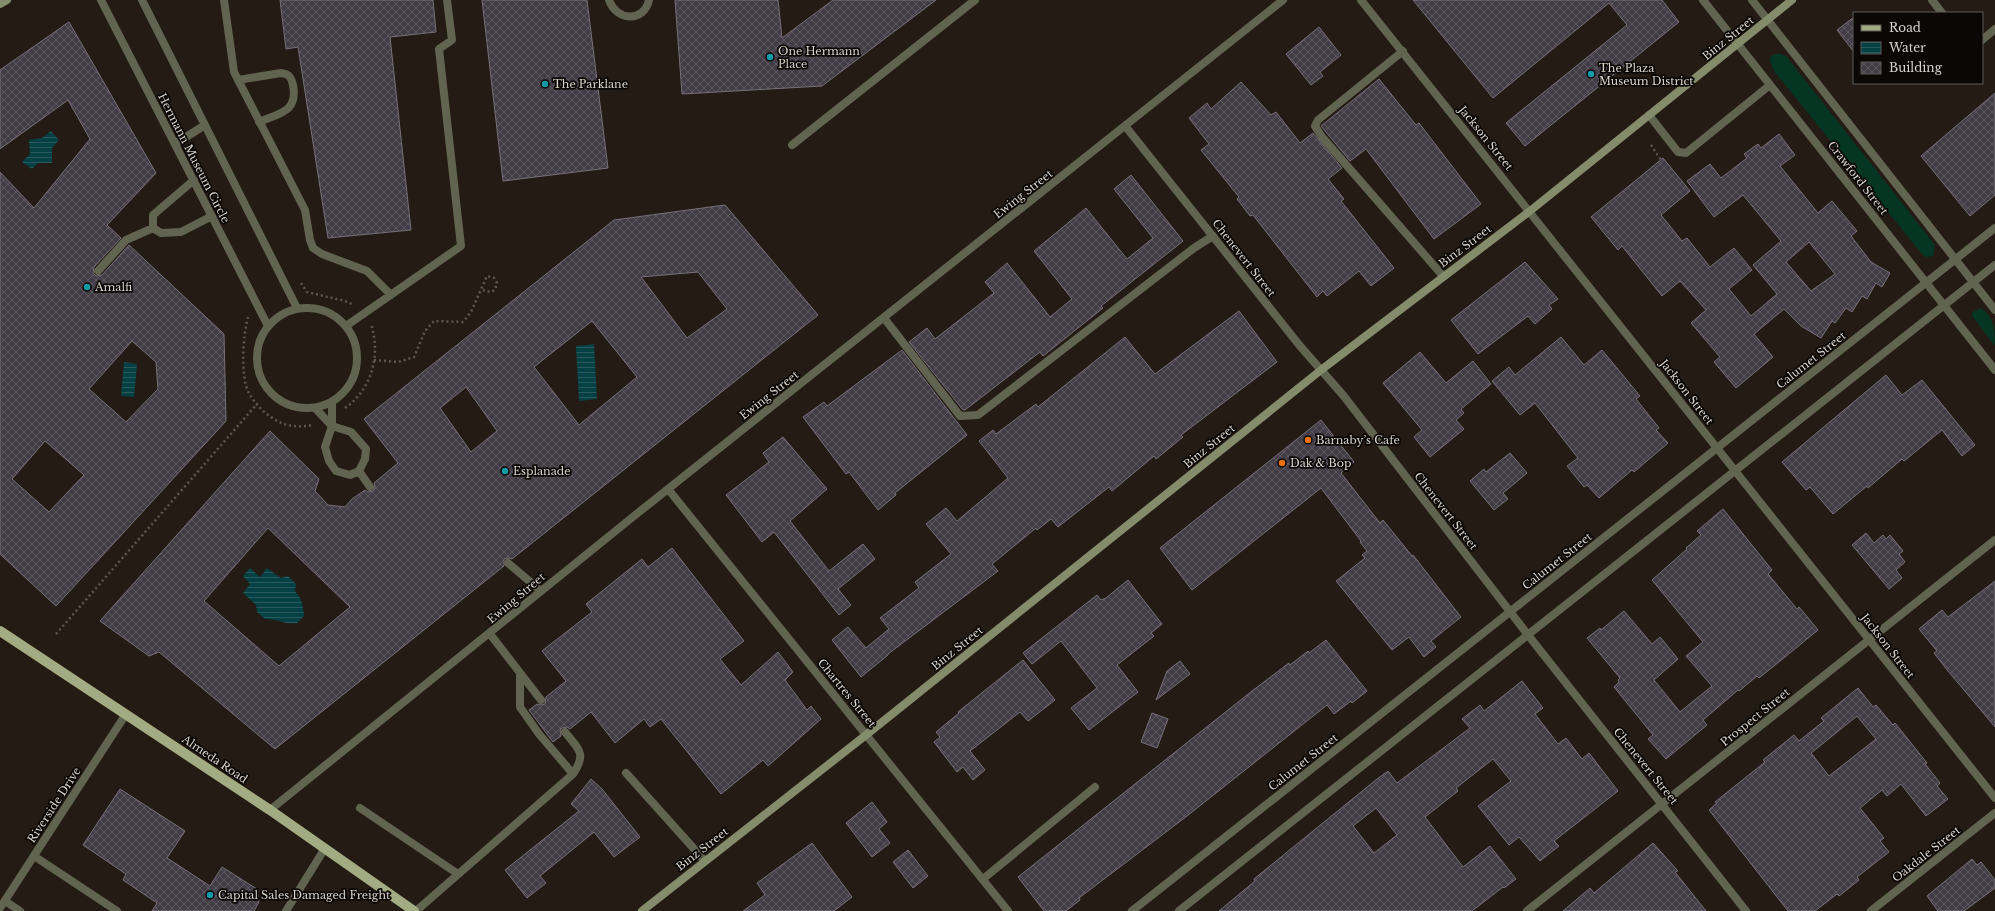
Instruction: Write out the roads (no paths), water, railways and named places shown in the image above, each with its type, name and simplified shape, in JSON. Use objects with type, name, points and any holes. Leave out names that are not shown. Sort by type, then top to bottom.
[{"type":"main road","points":[[0,4],[7,0]]},
{"type":"main road","name":"Binz Street","points":[[642,911],[866,735],[1321,370],[1530,211],[1792,0]]},
{"type":"main road","name":"Almeda Road","points":[[0,631],[270,810],[415,911]]},
{"type":"street","name":"Hermann Museum Circle","points":[[101,0],[268,326]]},
{"type":"street","points":[[142,0],[297,308]]},
{"type":"street","points":[[224,0],[232,65],[259,122],[305,210],[310,240],[313,248],[322,254],[367,271],[391,295]]},
{"type":"street","points":[[346,326],[461,246],[439,49],[452,40],[447,0]]},
{"type":"street","points":[[609,0],[616,12],[628,17],[640,13],[645,8],[649,0]]},
{"type":"street","points":[[792,145],[975,0]]},
{"type":"street","name":"Ewing Street","points":[[270,810],[668,489],[1126,127],[1283,0]]},
{"type":"street","name":"Jackson Street","points":[[1362,0],[1995,798]]},
{"type":"street","name":"Crawford Street","points":[[1702,0],[1995,370]]},
{"type":"street","points":[[1752,0],[1995,310]]},
{"type":"street","points":[[1932,0],[1941,12]]},
{"type":"street","points":[[1983,39],[1995,29]]},
{"type":"street","points":[[1403,51],[1318,120],[1315,126],[1322,137],[1443,276]]},
{"type":"street","points":[[238,80],[281,73],[287,74],[291,78],[294,99],[292,106],[286,111],[259,122]]},
{"type":"street","points":[[1649,115],[1678,152],[1686,153],[1770,85]]},
{"type":"street","points":[[175,144],[205,125]]},
{"type":"street","name":"Chenevert Street","points":[[1126,127],[1321,370],[1343,395],[1528,636],[1663,804],[1746,911]]},
{"type":"street","points":[[154,228],[153,215],[194,180]]},
{"type":"street","points":[[154,228],[161,233],[181,232],[212,216]]},
{"type":"street","points":[[98,271],[126,240],[154,228]]},
{"type":"street","name":"Calumet Street","points":[[1132,911],[1995,228]]},
{"type":"street","points":[[884,318],[960,416],[978,415],[1194,248],[1213,236]]},
{"type":"street","points":[[1179,911],[1736,472],[1995,265]]},
{"type":"street","points":[[311,307],[324,310],[336,316],[346,326],[355,341],[358,358],[354,376],[346,391],[332,402],[316,408],[298,408],[281,402],[268,391],[259,376],[256,359],[259,341],[268,326],[281,314],[297,308],[311,307]]},
{"type":"street","points":[[332,402],[329,418],[332,426],[325,447],[328,461],[336,471],[350,475],[359,471],[365,459],[366,449],[351,432],[332,426]]},
{"type":"street","points":[[316,408],[329,418]]},
{"type":"street","points":[[359,471],[370,486]]},
{"type":"street","name":"Chartres Street","points":[[668,489],[1008,911]]},
{"type":"street","name":"Prospect Street","points":[[1527,911],[1995,540]]},
{"type":"street","points":[[508,563],[541,591]]},
{"type":"street","points":[[490,634],[520,675],[541,700]]},
{"type":"street","points":[[520,675],[520,707],[539,734],[573,774]]},
{"type":"street","name":"Riverside Drive","points":[[2,904],[126,714]]},
{"type":"street","points":[[415,911],[573,774],[580,763],[581,758],[579,751],[565,732]]},
{"type":"street","points":[[626,773],[705,861]]},
{"type":"street","points":[[982,879],[1095,787]]},
{"type":"street","points":[[360,808],[458,874]]},
{"type":"street","name":"Oakdale Street","points":[[1871,911],[1995,813]]},
{"type":"street","points":[[286,911],[325,848]]},
{"type":"street","points":[[34,856],[117,911]]},
{"type":"street","points":[[2,904],[20,911]]},
{"type":"water","points":[[51,131],[59,140],[52,148],[52,163],[38,163],[32,169],[22,162],[30,154],[29,140],[42,138]]},
{"type":"water","points":[[594,344],[597,399],[579,401],[576,346]]},
{"type":"water","points":[[124,362],[137,364],[134,397],[121,396]]},
{"type":"water","points":[[250,568],[260,577],[267,568],[281,578],[288,576],[296,584],[295,591],[302,602],[304,616],[297,623],[265,619],[257,612],[256,605],[243,593],[250,584],[243,576]]},
{"type":"place","name":"One Hermann Place","points":[[770,57]]},
{"type":"place","name":"The Plaza Museum District","points":[[1591,74]]},
{"type":"place","name":"The Parklane","points":[[545,84]]},
{"type":"place","name":"Amalfi","points":[[87,287]]},
{"type":"place","name":"Barnaby’s Cafe","points":[[1308,440]]},
{"type":"place","name":"Dak & Bop","points":[[1282,463]]},
{"type":"place","name":"Esplanade","points":[[505,471]]},
{"type":"place","name":"Capital Sales Damaged Freight","points":[[210,895]]}]
